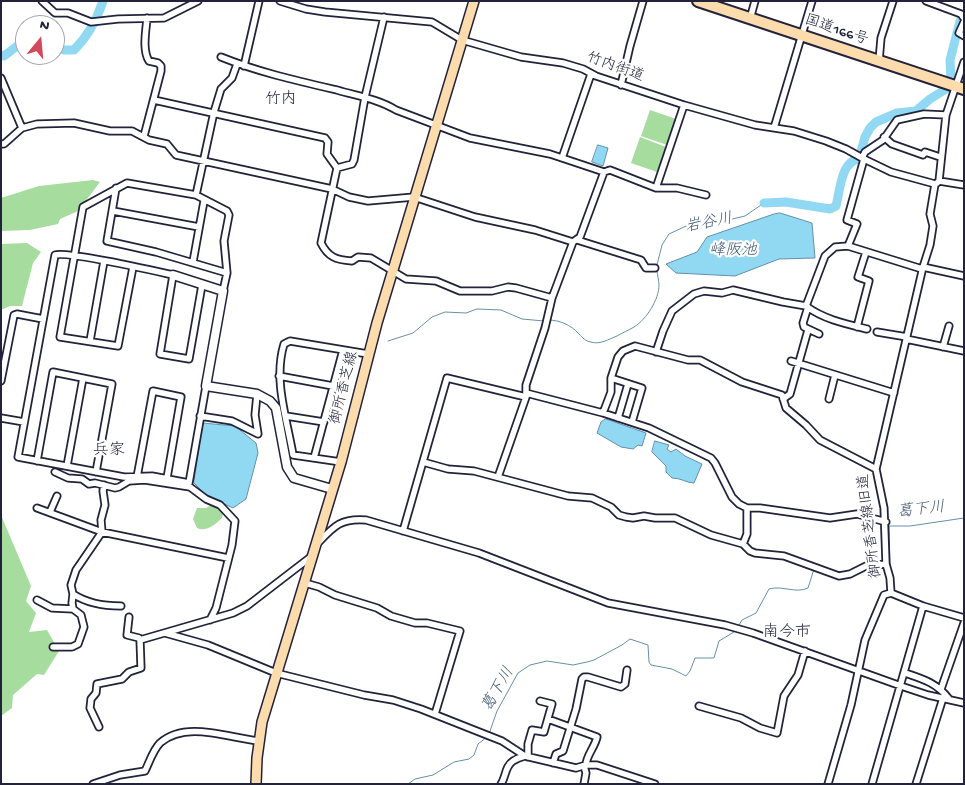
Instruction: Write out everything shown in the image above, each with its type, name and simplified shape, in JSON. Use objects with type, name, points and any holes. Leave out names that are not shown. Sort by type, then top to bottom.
[{"type":"highway","name":"国道166号","points":[[698,1],[960,88]]},
{"type":"main road","name":"御所香芝線","points":[[256,784],[262,722],[341,462],[368,354],[414,196],[474,1]]},
{"type":"street","points":[[42,1],[55,13],[68,12],[93,22],[118,19],[164,18],[198,1]]},
{"type":"street","points":[[244,66],[259,1]]},
{"type":"street","name":"竹内街道","points":[[280,1],[306,10],[432,22],[462,40],[521,57],[563,63],[622,85],[755,125],[794,131],[846,149],[891,172],[937,183]]},
{"type":"street","points":[[622,85],[630,46],[643,1]]},
{"type":"street","points":[[750,19],[755,1]]},
{"type":"street","points":[[774,128],[812,1]]},
{"type":"street","points":[[879,61],[881,38],[893,1]]},
{"type":"street","points":[[926,1],[962,14],[964,18]]},
{"type":"street","points":[[337,168],[352,164],[354,160],[365,97],[384,17]]},
{"type":"street","points":[[144,136],[161,66],[150,61],[147,57],[145,39],[147,18]]},
{"type":"street","points":[[964,22],[959,33],[964,36]]},
{"type":"street","points":[[221,57],[244,66],[365,97],[470,138],[520,147],[604,172],[610,170],[656,188],[677,188],[706,195]]},
{"type":"street","name":"御所香芝線旧道","points":[[964,62],[960,88],[946,115],[937,183],[930,214],[933,226],[930,245],[906,338],[876,469],[886,522],[886,564],[890,578],[891,593],[923,606],[964,618]]},
{"type":"street","points":[[196,195],[214,112],[221,89],[232,78],[237,64]]},
{"type":"street","points":[[562,158],[591,74]]},
{"type":"street","points":[[1,78],[22,128]]},
{"type":"street","points":[[154,100],[325,138],[328,142],[327,154],[337,168],[322,243],[326,253],[334,258],[341,261],[352,261],[358,257],[371,258],[406,279],[436,281],[460,291],[492,291],[508,287],[552,298]]},
{"type":"street","points":[[656,188],[684,105]]},
{"type":"street","points":[[848,246],[857,224],[847,220],[861,158],[865,152],[884,137],[897,120],[924,114],[946,115]]},
{"type":"street","points":[[1,144],[4,144],[22,128],[37,124],[74,123],[110,131],[132,131],[149,140],[167,144],[176,155],[332,189],[349,197],[368,201],[414,196],[475,217],[535,230],[641,260],[646,268],[655,268]]},
{"type":"street","points":[[884,137],[892,144],[923,155],[925,152],[940,158]]},
{"type":"street","points":[[498,477],[526,395],[526,385],[545,328],[552,298],[575,241],[580,237],[604,172]]},
{"type":"street","points":[[133,267],[118,346],[60,336],[74,256],[83,207],[127,182],[196,195],[204,201],[227,210],[229,215],[224,241],[226,273],[223,291],[206,386],[200,416],[189,483],[152,476],[124,477],[18,457],[55,256],[60,254],[74,256],[104,261],[133,267],[223,291]]},
{"type":"street","points":[[937,183],[964,185]]},
{"type":"street","points":[[116,188],[107,242],[156,252],[226,273]]},
{"type":"street","points":[[193,262],[204,201]]},
{"type":"street","points":[[112,211],[200,227]]},
{"type":"street","points":[[819,334],[808,330],[804,327],[803,323],[807,306],[825,256],[835,247],[848,246],[923,268],[964,276]]},
{"type":"street","points":[[857,327],[869,281],[858,277],[866,252]]},
{"type":"street","points":[[90,341],[104,261]]},
{"type":"street","points":[[172,276],[160,354],[189,359],[202,285]]},
{"type":"street","points":[[656,352],[672,311],[694,294],[704,291],[722,293],[733,290],[807,306],[832,319],[867,330]]},
{"type":"street","points":[[1,381],[4,345],[14,315],[43,319]]},
{"type":"street","points":[[943,347],[949,326]]},
{"type":"street","points":[[783,399],[790,394],[808,330]]},
{"type":"street","points":[[877,332],[964,351]]},
{"type":"street","points":[[341,462],[293,454],[279,376],[284,344],[290,340],[368,354]]},
{"type":"street","points":[[603,413],[618,358],[628,347],[635,346],[688,360],[700,360],[742,382],[782,395],[786,408],[820,440],[876,469]]},
{"type":"street","points":[[314,458],[343,350]]},
{"type":"street","points":[[791,361],[894,393]]},
{"type":"street","points":[[37,461],[53,372],[112,384],[96,472]]},
{"type":"street","points":[[828,399],[835,375]]},
{"type":"street","points":[[279,376],[333,386]]},
{"type":"street","points":[[67,466],[83,378]]},
{"type":"street","points":[[403,531],[447,378],[603,413],[664,434],[710,458],[715,463],[732,497],[739,504],[747,508],[760,508],[830,518],[858,514],[886,522]]},
{"type":"street","points":[[612,378],[642,388],[632,422]]},
{"type":"street","points":[[618,418],[628,384]]},
{"type":"street","points":[[206,386],[257,394],[270,401],[276,408],[290,474],[294,478],[332,489]]},
{"type":"street","points":[[137,477],[153,391],[181,397],[167,478]]},
{"type":"street","points":[[200,416],[232,421],[258,434],[255,415],[257,394]]},
{"type":"street","points":[[286,416],[324,422]]},
{"type":"street","points":[[1,418],[24,422]]},
{"type":"street","points":[[423,462],[448,468],[474,471],[568,496],[592,498],[611,506],[619,515],[626,517],[675,518],[711,535],[743,544],[750,551],[784,556],[839,576],[850,574],[866,566],[886,564]]},
{"type":"street","points":[[54,472],[68,478],[82,479],[89,484],[95,483],[114,488],[129,481],[146,480],[190,487],[206,499],[220,505],[234,521],[232,545],[216,608],[210,620]]},
{"type":"street","points":[[73,608],[71,585],[76,570],[102,532],[101,520],[105,505],[104,485]]},
{"type":"street","points":[[50,512],[57,496]]},
{"type":"street","points":[[37,508],[102,532],[228,558]]},
{"type":"street","points":[[743,544],[747,534],[747,508]]},
{"type":"street","points":[[316,545],[333,527],[344,521],[353,519],[366,520],[479,553],[608,603],[725,625],[928,695],[964,703]]},
{"type":"street","points":[[129,617],[127,635],[139,638],[140,640],[233,613],[247,606],[313,555]]},
{"type":"street","points":[[304,583],[377,608],[391,616],[415,623],[427,623],[460,631],[435,714]]},
{"type":"street","points":[[828,784],[851,705],[859,670],[860,656],[872,620],[884,595],[891,593]]},
{"type":"street","points":[[73,594],[86,601],[103,606],[121,606]]},
{"type":"street","points":[[37,600],[52,608],[73,608],[82,615],[84,627],[78,644],[72,647],[53,647]]},
{"type":"street","points":[[872,784],[923,606]]},
{"type":"street","points":[[941,689],[964,623]]},
{"type":"street","points":[[164,633],[208,645],[276,673],[392,700],[435,714],[502,741],[526,756],[576,768],[585,765],[596,765],[655,784]]},
{"type":"street","points":[[99,727],[90,708],[91,699],[96,693],[97,684],[122,679],[129,672],[141,668],[140,640]]},
{"type":"street","points":[[699,706],[741,718],[760,728],[776,733],[784,696],[798,675],[805,651]]},
{"type":"street","points":[[553,763],[556,754],[563,751],[568,738],[582,679],[588,677],[621,687],[625,684],[627,670]]},
{"type":"street","points":[[905,673],[941,689],[946,698],[916,784]]},
{"type":"street","points":[[526,756],[532,730],[544,732],[552,704],[540,701]]},
{"type":"street","points":[[548,719],[597,737],[586,761],[584,784]]},
{"type":"street","points":[[93,784],[120,775],[145,771],[160,743],[181,732],[218,734],[259,742]]},
{"type":"street","points":[[501,784],[512,761],[526,756]]},
{"type":"green space","points":[[650,110],[676,119],[667,145],[641,136]]},
{"type":"green space","points":[[640,137],[666,147],[657,172],[631,163]]},
{"type":"green space","points":[[93,180],[100,182],[78,211],[60,219],[58,224],[30,230],[1,231],[1,198],[39,186]]},
{"type":"green space","points":[[27,243],[41,252],[33,263],[22,306],[10,306],[1,310],[1,244]]},
{"type":"green space","points":[[212,504],[217,505],[223,512],[222,518],[207,528],[197,528],[193,519],[197,508],[206,508]]},
{"type":"green space","points":[[1,515],[31,586],[26,601],[36,613],[29,632],[47,630],[59,651],[44,675],[37,674],[13,695],[12,708],[1,716]]},
{"type":"water","points":[[598,145],[608,148],[603,166],[592,162]]},
{"type":"water","name":"峰阪池","points":[[780,213],[812,223],[815,258],[779,259],[735,276],[676,273],[666,264],[697,252],[707,237]]},
{"type":"water","points":[[606,419],[646,433],[642,446],[638,445],[633,449],[621,447],[597,433],[601,422]]},
{"type":"water","points":[[203,423],[235,426],[256,443],[258,453],[246,499],[233,508],[206,495],[194,483]]},
{"type":"water","points":[[655,441],[669,445],[667,449],[671,452],[676,449],[685,456],[702,464],[694,483],[672,478],[666,472],[666,466],[652,452]]},
{"type":"waterway","points":[[65,50],[74,50],[83,39],[98,14],[103,1]]},
{"type":"waterway","name":"岩谷川","points":[[764,203],[786,202],[830,209],[836,206],[845,171],[848,165],[859,159],[865,137],[870,128],[876,122],[897,113],[916,111],[946,89],[951,80],[950,60],[960,21],[964,19]]},
{"type":"waterway","points":[[1,55],[4,56],[15,48]]},
{"type":"waterway","name":"岩谷川","points":[[657,265],[662,245],[669,234],[686,226],[703,226],[745,216],[764,203]]},
{"type":"waterway","name":"岩谷川","points":[[548,320],[561,322],[569,326],[589,342],[601,342],[617,336],[639,323],[651,308],[658,290],[657,269]]},
{"type":"waterway","name":"岩谷川","points":[[388,341],[413,333],[432,317],[445,312],[466,313],[477,309],[501,310],[522,319],[544,321]]},
{"type":"waterway","name":"葛下川","points":[[890,565],[889,526],[910,526],[964,518]]},
{"type":"waterway","name":"葛下川","points":[[739,625],[742,620],[756,613],[769,589],[803,590],[808,588],[814,569]]},
{"type":"waterway","name":"葛下川","points":[[841,578],[849,577]]},
{"type":"waterway","name":"葛下川","points":[[489,734],[497,711],[518,673],[530,665],[547,661],[573,665],[587,662],[594,660],[630,639],[648,645],[649,662],[651,665],[672,669],[686,676],[695,658],[714,658],[719,641],[734,632]]},
{"type":"waterway","name":"葛下川","points":[[408,784],[415,779],[433,775],[454,762],[469,759],[474,755],[478,744],[487,737]]},
{"type":"district","name":"竹内","points":[[281,101]]},
{"type":"district","name":"兵家","points":[[109,452]]},
{"type":"district","name":"南今市","points":[[787,634]]}]
